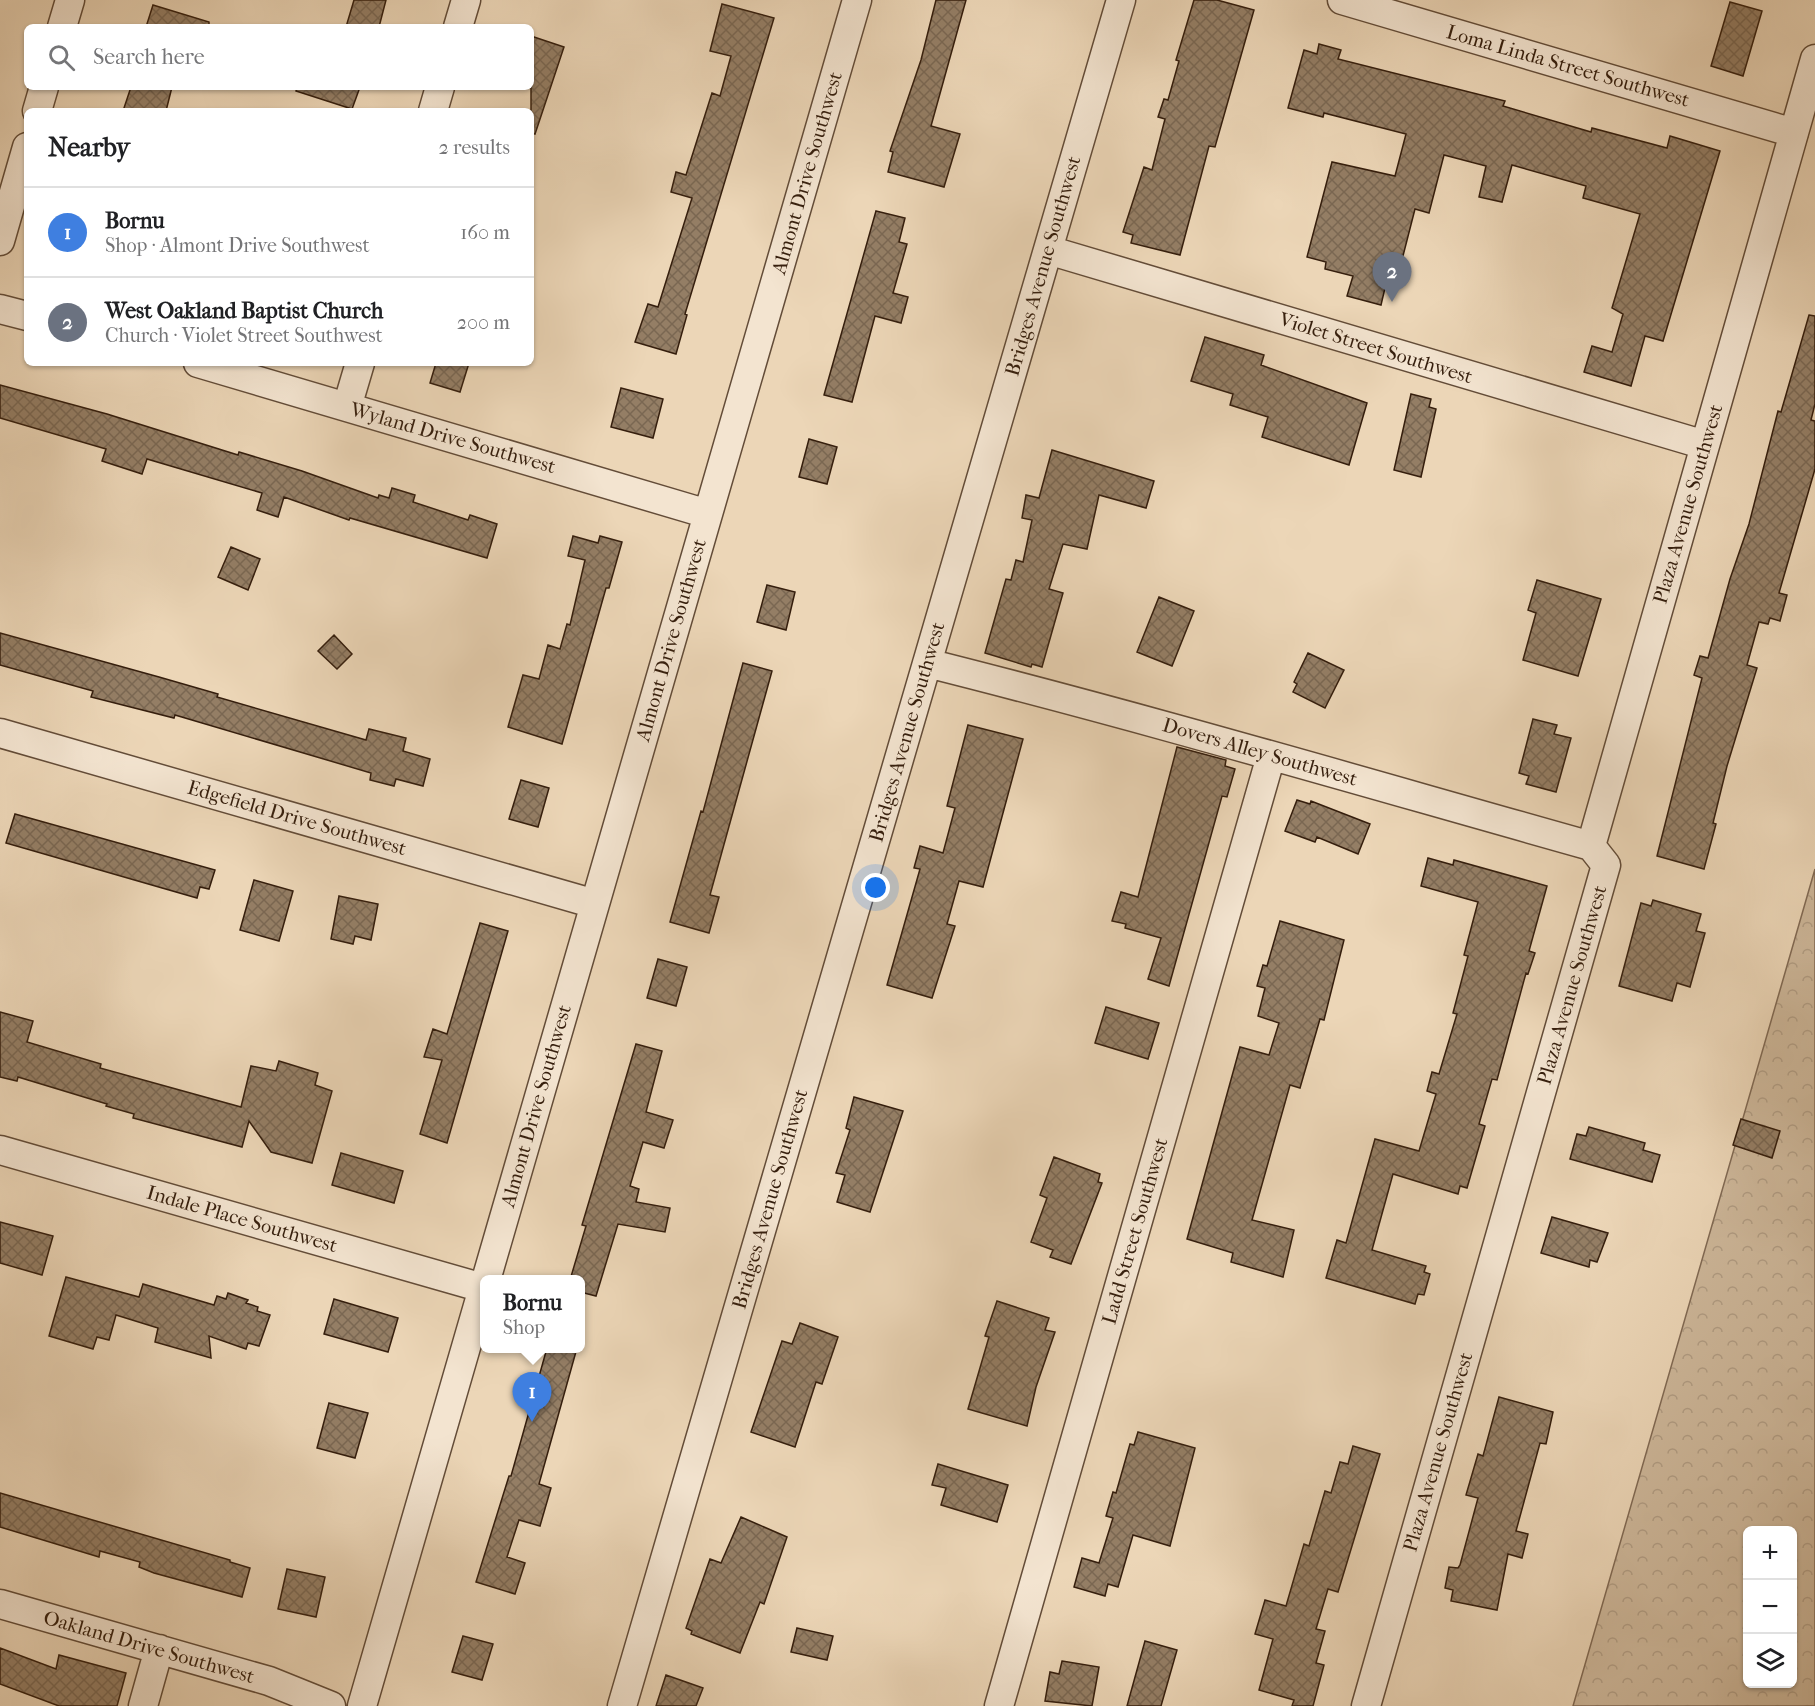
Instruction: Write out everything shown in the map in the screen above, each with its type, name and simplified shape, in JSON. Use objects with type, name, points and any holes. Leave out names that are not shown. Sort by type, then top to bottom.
[{"type":"street","points":[[63,24],[70,0]]},
{"type":"street","points":[[459,24],[466,0]]},
{"type":"street","name":"Almont Drive Southwest","points":[[487,1275],[857,0]]},
{"type":"street","name":"Bridges Avenue Southwest","points":[[622,1706],[1121,0]]},
{"type":"street","name":"Loma Linda Street Southwest","points":[[1342,0],[1794,133]]},
{"type":"street","name":"Plaza Avenue Southwest","points":[[1366,1706],[1606,865],[1591,846],[1815,59]]},
{"type":"street","points":[[39,108],[43,90]]},
{"type":"street","points":[[434,108],[439,90]]},
{"type":"street","points":[[0,241],[24,157]]},
{"type":"street","name":"Violet Street Southwest","points":[[1048,250],[1705,445]]},
{"type":"street","points":[[0,309],[24,315]]},
{"type":"street","name":"Wyland Drive Southwest","points":[[208,366],[708,514]]},
{"type":"street","points":[[347,407],[359,366]]},
{"type":"street","name":"Dovers Alley Southwest","points":[[927,663],[1118,710],[1271,756],[1591,846]]},
{"type":"street","name":"Edgefield Drive Southwest","points":[[0,733],[595,904]]},
{"type":"street","name":"Ladd Street Southwest","points":[[999,1706],[1271,756]]},
{"type":"street","name":"Indale Place Southwest","points":[[0,1150],[480,1283]]},
{"type":"street","name":"Almont Drive Southwest","points":[[362,1706],[480,1298]]},
{"type":"street","name":"Oakland Drive Southwest","points":[[0,1604],[269,1681],[331,1706]]},
{"type":"street","points":[[143,1706],[159,1649]]},
{"type":"green space","points":[[1815,869],[1815,1706],[1573,1706]]},
{"type":"building","points":[[354,0],[386,0],[380,24],[347,24]]},
{"type":"building","points":[[936,0],[966,0],[931,126],[960,134],[944,187],[888,172],[893,152],[890,151],[921,60]]},
{"type":"building","points":[[1194,0],[1217,0],[1254,10],[1215,147],[1209,146],[1180,255],[1131,243],[1133,235],[1123,232],[1144,167],[1152,170],[1165,119],[1158,117],[1164,99],[1168,100],[1179,61],[1176,60]]},
{"type":"building","points":[[1730,2],[1762,11],[1743,76],[1711,66]]},
{"type":"building","points":[[722,4],[774,18],[685,314],[687,315],[676,354],[635,342],[648,304],[658,307],[692,198],[671,192],[676,172],[686,175],[712,93],[720,96],[731,56],[710,51]]},
{"type":"building","points":[[153,5],[209,22],[209,24],[147,24]]},
{"type":"building","points":[[534,37],[564,47],[535,134],[534,108],[531,108],[531,90],[534,90]]},
{"type":"building","points":[[1319,44],[1341,50],[1338,59],[1505,101],[1503,106],[1591,132],[1592,128],[1667,148],[1670,136],[1720,151],[1663,341],[1645,336],[1631,386],[1584,372],[1592,346],[1612,352],[1623,314],[1612,308],[1640,214],[1583,198],[1586,186],[1512,165],[1502,202],[1479,197],[1486,166],[1444,155],[1429,213],[1415,209],[1394,291],[1385,288],[1381,305],[1347,296],[1353,276],[1325,269],[1326,262],[1307,257],[1332,162],[1395,176],[1406,134],[1324,113],[1323,117],[1288,108],[1304,50],[1317,54]]},
{"type":"building","points":[[130,90],[171,90],[167,108],[124,108]]},
{"type":"building","points":[[296,90],[359,90],[352,108]]},
{"type":"building","points":[[876,211],[905,218],[899,242],[907,244],[893,293],[908,297],[901,323],[875,316],[852,402],[824,395]]},
{"type":"building","points":[[1809,315],[1815,316],[1815,404],[1811,420],[1815,421],[1815,469],[1779,593],[1787,595],[1780,621],[1770,618],[1768,624],[1759,622],[1747,665],[1757,668],[1727,766],[1713,823],[1716,824],[1704,869],[1657,856],[1702,678],[1694,675],[1700,656],[1708,658],[1730,579],[1749,524],[1778,411],[1781,412]]},
{"type":"building","points":[[1205,337],[1264,355],[1261,365],[1367,403],[1349,465],[1262,437],[1268,417],[1230,405],[1233,394],[1191,381]]},
{"type":"building","points":[[435,366],[468,366],[460,392],[430,383]]},
{"type":"building","points":[[0,385],[107,414],[238,455],[239,452],[378,498],[379,495],[389,498],[392,488],[415,495],[413,502],[468,520],[470,515],[497,524],[487,558],[350,518],[349,520],[284,497],[278,517],[257,510],[262,493],[147,459],[142,474],[102,461],[106,449],[0,418]]},
{"type":"building","points":[[621,388],[663,399],[653,438],[611,427]]},
{"type":"building","points":[[1411,394],[1431,399],[1429,407],[1436,409],[1421,477],[1394,470]]},
{"type":"building","points":[[809,439],[837,447],[827,484],[799,477]]},
{"type":"building","points":[[1052,450],[1154,481],[1146,508],[1099,495],[1087,549],[1063,544],[1049,589],[1063,593],[1042,667],[1032,664],[1031,667],[985,653],[1006,579],[1011,580],[1016,560],[1023,562],[1032,520],[1022,518],[1026,495],[1039,498]]},
{"type":"building","points":[[573,536],[598,543],[600,536],[622,542],[609,588],[606,588],[562,744],[508,727],[523,675],[539,679],[548,645],[560,649],[567,624],[570,625],[585,560],[568,556]]},
{"type":"building","points":[[231,547],[260,559],[248,590],[218,577]]},
{"type":"building","points":[[1537,580],[1601,599],[1578,676],[1523,660],[1536,613],[1528,610]]},
{"type":"building","points":[[767,585],[795,592],[786,630],[757,622]]},
{"type":"building","points":[[1159,597],[1194,611],[1172,666],[1137,652]]},
{"type":"building","points":[[0,633],[218,694],[217,697],[366,740],[369,729],[406,738],[403,751],[430,759],[423,786],[396,779],[394,786],[370,780],[371,773],[175,715],[174,718],[91,697],[93,691],[0,665]]},
{"type":"building","points":[[334,635],[352,654],[337,669],[318,651]]},
{"type":"building","points":[[1308,653],[1344,670],[1325,708],[1293,692],[1297,684],[1294,682]]},
{"type":"building","points":[[743,663],[772,671],[710,895],[719,897],[709,933],[670,922],[701,811],[703,812]]},
{"type":"building","points":[[1533,719],[1557,725],[1554,734],[1571,738],[1556,792],[1526,784],[1529,776],[1519,773]]},
{"type":"building","points":[[968,725],[1023,739],[983,887],[959,881],[947,924],[955,926],[932,998],[887,985],[920,869],[914,868],[920,846],[943,853],[955,808],[947,806]]},
{"type":"building","points":[[1177,747],[1226,760],[1225,766],[1235,769],[1227,797],[1222,796],[1169,986],[1148,979],[1161,938],[1125,928],[1126,924],[1112,921],[1121,892],[1138,897]]},
{"type":"building","points":[[521,780],[549,788],[538,827],[509,819]]},
{"type":"building","points":[[1297,800],[1310,804],[1311,801],[1370,824],[1358,854],[1317,837],[1315,842],[1285,831]]},
{"type":"building","points":[[15,814],[215,870],[209,889],[200,887],[197,898],[6,843]]},
{"type":"building","points":[[1428,858],[1453,865],[1454,860],[1547,886],[1529,951],[1535,953],[1528,974],[1526,973],[1497,1080],[1492,1079],[1479,1124],[1485,1126],[1467,1188],[1460,1186],[1458,1194],[1393,1174],[1372,1250],[1426,1266],[1424,1272],[1430,1274],[1424,1295],[1418,1294],[1415,1304],[1326,1278],[1337,1240],[1346,1243],[1375,1139],[1419,1151],[1436,1094],[1427,1091],[1432,1072],[1439,1074],[1457,1014],[1453,1013],[1468,956],[1464,955],[1478,902],[1421,886]]},
{"type":"building","points":[[254,880],[293,891],[279,941],[240,930]]},
{"type":"building","points":[[339,896],[378,904],[371,940],[355,936],[353,944],[331,939]]},
{"type":"building","points":[[1653,900],[1701,914],[1696,931],[1705,933],[1690,987],[1677,983],[1672,1001],[1619,986],[1641,903],[1651,906]]},
{"type":"building","points":[[1280,921],[1344,940],[1324,1020],[1320,1019],[1300,1088],[1290,1085],[1252,1220],[1294,1230],[1283,1277],[1231,1262],[1233,1253],[1187,1239],[1240,1047],[1269,1055],[1279,1023],[1258,1016],[1265,988],[1257,986],[1263,965],[1267,966]]},
{"type":"building","points":[[480,923],[508,931],[447,1143],[420,1134],[442,1060],[424,1057],[433,1029],[447,1034]]},
{"type":"building","points":[[658,959],[687,967],[676,1006],[647,998]]},
{"type":"building","points":[[1106,1007],[1159,1023],[1148,1059],[1095,1043]]},
{"type":"building","points":[[0,1012],[33,1021],[27,1042],[101,1064],[100,1068],[241,1107],[251,1066],[276,1071],[279,1061],[318,1073],[315,1085],[332,1091],[312,1163],[271,1152],[249,1121],[242,1147],[133,1118],[134,1114],[106,1106],[107,1104],[18,1077],[17,1081],[0,1077]]},
{"type":"building","points":[[636,1044],[662,1051],[646,1112],[673,1120],[664,1148],[643,1142],[630,1186],[639,1189],[636,1202],[670,1208],[665,1232],[618,1224],[596,1296],[585,1293],[585,1275],[571,1275],[586,1226],[582,1225]]},
{"type":"building","points":[[854,1097],[903,1111],[870,1212],[837,1202],[845,1175],[836,1173],[850,1130],[846,1128]]},
{"type":"building","points":[[1741,1119],[1780,1131],[1772,1158],[1733,1145]]},
{"type":"building","points":[[1589,1127],[1645,1143],[1643,1150],[1660,1155],[1652,1182],[1570,1159],[1577,1134],[1586,1136]]},
{"type":"building","points":[[341,1153],[403,1171],[394,1203],[332,1185]]},
{"type":"building","points":[[1054,1157],[1100,1174],[1098,1182],[1102,1183],[1071,1264],[1050,1257],[1053,1250],[1031,1242],[1047,1198],[1040,1195]]},
{"type":"building","points":[[1552,1217],[1608,1233],[1597,1262],[1590,1260],[1589,1267],[1541,1253]]},
{"type":"building","points":[[0,1222],[53,1236],[42,1275],[0,1263]]},
{"type":"building","points":[[66,1277],[139,1297],[143,1284],[214,1305],[217,1296],[226,1299],[228,1293],[248,1300],[246,1303],[258,1307],[257,1311],[270,1315],[259,1346],[248,1343],[246,1349],[209,1336],[211,1358],[155,1342],[158,1328],[116,1315],[109,1340],[97,1337],[93,1349],[49,1336]]},
{"type":"building","points":[[334,1299],[398,1318],[388,1352],[324,1334]]},
{"type":"building","points":[[997,1301],[1049,1318],[1045,1330],[1055,1332],[1036,1387],[1027,1426],[968,1409],[989,1337],[985,1336]]},
{"type":"building","points":[[800,1323],[838,1337],[822,1384],[816,1382],[795,1447],[751,1432],[782,1341],[792,1344]]},
{"type":"building","points":[[546,1353],[576,1353],[539,1484],[551,1488],[540,1526],[519,1520],[507,1557],[525,1563],[515,1594],[476,1582],[509,1476],[511,1476]]},
{"type":"building","points":[[1499,1397],[1553,1412],[1546,1444],[1540,1443],[1516,1531],[1528,1534],[1522,1558],[1508,1554],[1497,1610],[1451,1601],[1453,1590],[1445,1588],[1449,1567],[1458,1568],[1460,1565],[1478,1498],[1466,1495],[1478,1454],[1483,1456]]},
{"type":"building","points":[[329,1403],[368,1413],[355,1458],[317,1448]]},
{"type":"building","points":[[1138,1432],[1195,1448],[1170,1546],[1133,1535],[1118,1587],[1108,1584],[1105,1596],[1074,1587],[1082,1558],[1099,1563],[1113,1518],[1106,1516],[1113,1492],[1116,1493],[1130,1444],[1134,1445]]},
{"type":"building","points":[[1353,1446],[1380,1454],[1338,1592],[1328,1589],[1316,1629],[1325,1631],[1316,1663],[1324,1665],[1313,1706],[1292,1706],[1294,1700],[1259,1690],[1273,1639],[1255,1634],[1265,1600],[1286,1606],[1304,1544],[1309,1546],[1325,1491],[1331,1493],[1340,1462],[1348,1464]]},
{"type":"building","points":[[938,1464],[1008,1485],[997,1522],[941,1505],[946,1488],[932,1485]]},
{"type":"building","points":[[0,1493],[230,1560],[230,1562],[250,1568],[242,1597],[154,1573],[139,1567],[140,1562],[100,1551],[99,1557],[0,1527]]},
{"type":"building","points":[[741,1517],[787,1537],[764,1604],[760,1602],[740,1653],[691,1634],[692,1631],[686,1628],[710,1559],[721,1563]]},
{"type":"building","points":[[287,1569],[325,1577],[316,1617],[278,1609]]},
{"type":"building","points":[[797,1628],[833,1636],[827,1660],[791,1652]]},
{"type":"building","points":[[463,1636],[493,1644],[482,1680],[452,1672]]},
{"type":"building","points":[[1145,1641],[1177,1650],[1161,1706],[1127,1706]]},
{"type":"building","points":[[0,1648],[56,1669],[59,1655],[126,1673],[117,1706],[59,1706],[0,1684]]},
{"type":"building","points":[[1062,1661],[1099,1667],[1092,1706],[1045,1701],[1050,1672],[1059,1674]]},
{"type":"building","points":[[666,1675],[703,1688],[696,1706],[656,1706]]},
{"type":"place","name":"West Oakland Baptist Church","points":[[1392,302]]},
{"type":"place","name":"Bornu","points":[[532,1422]]}]
